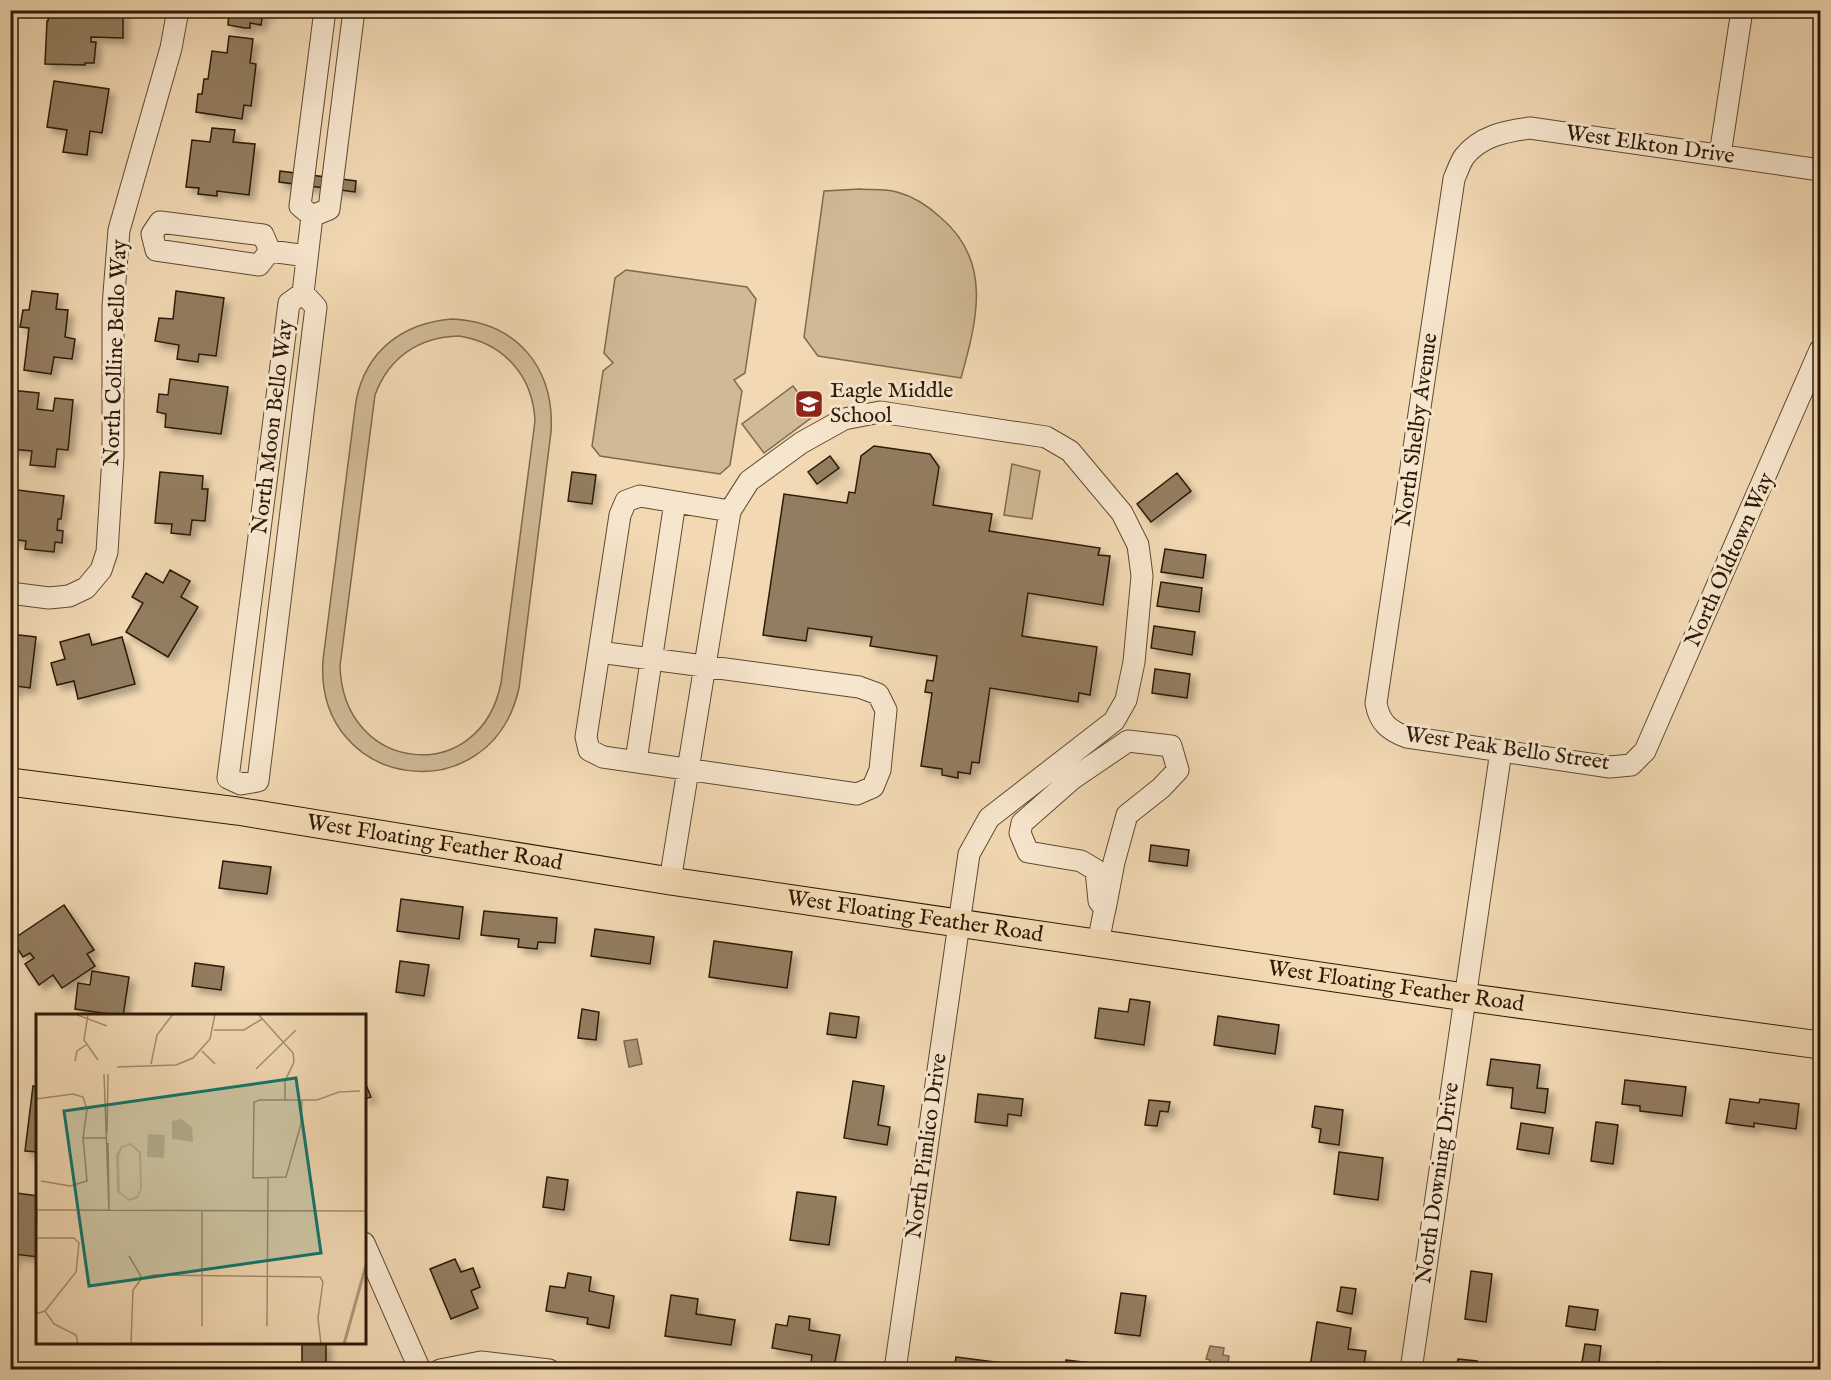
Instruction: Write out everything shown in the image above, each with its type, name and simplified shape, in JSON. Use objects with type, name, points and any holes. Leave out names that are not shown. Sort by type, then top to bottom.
[{"type":"main road","name":"West Floating Feather Road","points":[[10,782],[237,811],[670,881],[1821,1046]]},
{"type":"street","name":"North Colline Bello Way","points":[[10,593],[49,598],[69,596],[86,588],[101,570],[107,552],[113,457],[113,306],[119,230],[171,48],[178,10]]},
{"type":"street","points":[[312,216],[300,206],[325,10]]},
{"type":"street","points":[[312,216],[329,209],[354,10]]},
{"type":"street","points":[[1720,156],[1742,10]]},
{"type":"street","name":"West Elkton Drive","points":[[1482,141],[1505,131],[1530,128],[1821,170]]},
{"type":"street","name":"North Shelby Avenue","points":[[1385,726],[1378,716],[1376,703],[1454,179],[1464,157],[1482,141]]},
{"type":"street","points":[[303,293],[312,216]]},
{"type":"street","points":[[160,222],[262,235],[270,251],[260,265],[156,250],[152,234],[160,222]]},
{"type":"street","points":[[119,230],[152,234]]},
{"type":"street","points":[[270,251],[307,256]]},
{"type":"street","name":"North Moon Bello Way","points":[[303,293],[316,306],[261,758],[258,781],[241,784],[228,778],[289,303],[303,293]]},
{"type":"street","name":"North Oldtown Way","points":[[1631,765],[1645,751],[1821,350]]},
{"type":"street","name":"North Pimlico Drive","points":[[730,511],[749,481],[801,443],[844,419],[880,412],[1046,437],[1070,451],[1122,513],[1138,545],[1142,576],[1134,662],[1126,700],[1114,721],[988,818],[969,854],[895,1370]]},
{"type":"street","points":[[599,652],[651,660],[704,667],[859,687],[878,694],[886,710],[880,770],[873,787],[857,794],[688,769],[636,761],[603,757],[589,750],[586,737],[599,652],[620,515],[626,501],[640,496],[730,511],[704,667],[688,769],[670,881]]},
{"type":"street","points":[[636,761],[675,502]]},
{"type":"street","name":"West Peak Bello Street","points":[[1385,726],[1394,733],[1407,737],[1610,768],[1631,765]]},
{"type":"street","points":[[1098,943],[1105,909],[1114,862],[1128,815],[1161,788],[1178,770],[1171,746],[1128,741],[1072,779],[1023,823],[1020,833],[1029,852],[1081,861],[1096,870],[1099,901],[1105,909]]},
{"type":"street","name":"North Downing Drive","points":[[1411,1370],[1501,751]]},
{"type":"street","points":[[237,811],[241,784]]},
{"type":"street","points":[[366,1248],[420,1370]]},
{"type":"street","points":[[440,1370],[481,1362],[549,1370]]},
{"type":"shaded area","points":[[860,189],[893,191],[920,202],[957,234],[968,253],[974,272],[975,313],[961,378],[818,356],[804,337],[824,191]]},
{"type":"shaded area","points":[[626,270],[747,287],[756,299],[745,373],[734,380],[742,391],[730,465],[720,474],[600,456],[592,446],[603,371],[613,363],[604,353],[615,278]]},
{"type":"shaded area","points":[[452,319],[475,322],[513,339],[539,369],[551,409],[551,432],[519,688],[502,729],[475,755],[442,769],[407,770],[374,759],[346,737],[328,704],[323,660],[356,401],[361,383],[368,367],[389,342],[418,326]],"holes":[[[459,336],[475,340],[502,354],[522,376],[529,390],[535,421],[501,683],[488,717],[467,740],[442,752],[414,754],[387,747],[363,729],[347,702],[340,666],[375,395],[388,370],[397,360],[419,345],[444,337]]]},
{"type":"shaded area","points":[[793,386],[815,415],[764,453],[742,424]]},
{"type":"shaded area","points":[[1012,464],[1040,471],[1032,519],[1004,515]]},
{"type":"shaded area","points":[[637,1039],[642,1064],[629,1067],[624,1041]]},
{"type":"shaded area","points":[[1210,1346],[1224,1348],[1223,1355],[1229,1356],[1228,1364],[1222,1363],[1221,1369],[1205,1369],[1209,1367],[1210,1360],[1206,1359]]},
{"type":"building","points":[[49,10],[123,10],[123,38],[91,37],[91,42],[96,42],[94,63],[85,63],[85,65],[45,64]]},
{"type":"building","points":[[229,10],[270,10],[270,13],[263,12],[261,25],[250,23],[250,28],[245,28],[228,25]]},
{"type":"building","points":[[229,36],[253,39],[250,63],[256,64],[251,106],[244,105],[242,119],[196,112],[198,94],[202,94],[204,79],[208,79],[212,51],[227,53]]},
{"type":"building","points":[[54,81],[109,89],[102,133],[90,131],[87,155],[63,152],[67,130],[47,127]]},
{"type":"building","points":[[212,128],[235,130],[233,142],[255,144],[249,195],[217,191],[217,196],[198,194],[199,188],[186,187],[192,140],[210,142]]},
{"type":"building","points":[[280,171],[356,181],[355,192],[279,182]]},
{"type":"building","points":[[32,291],[58,294],[56,309],[68,310],[65,337],[75,339],[72,359],[54,357],[51,374],[24,370],[29,328],[20,327],[23,310],[29,310]]},
{"type":"building","points":[[176,291],[224,298],[216,356],[199,354],[198,362],[177,359],[179,345],[155,341],[159,318],[173,319]]},
{"type":"building","points":[[170,379],[228,387],[221,434],[165,427],[166,414],[157,412],[159,394],[168,395]]},
{"type":"building","points":[[10,390],[39,393],[37,409],[53,411],[55,398],[73,400],[68,450],[57,449],[55,467],[30,465],[32,451],[10,449]]},
{"type":"building","name":"Eagle Middle School","points":[[874,446],[930,454],[939,467],[933,505],[992,514],[989,531],[1100,548],[1098,555],[1110,556],[1103,605],[1028,593],[1022,636],[1097,647],[1090,695],[1079,693],[1078,702],[990,688],[979,763],[972,762],[970,774],[958,772],[958,778],[942,775],[942,769],[921,766],[932,693],[925,692],[927,680],[933,681],[937,656],[870,646],[872,637],[808,628],[806,641],[763,635],[784,494],[847,503],[849,492],[855,493],[861,456]]},
{"type":"building","points":[[830,456],[839,468],[817,484],[808,472]]},
{"type":"building","points":[[160,472],[203,476],[202,489],[208,489],[205,521],[192,520],[190,535],[171,533],[172,524],[155,523]]},
{"type":"building","points":[[572,472],[596,475],[592,504],[568,501]]},
{"type":"building","points":[[1177,473],[1191,491],[1151,522],[1137,504]]},
{"type":"building","points":[[10,489],[64,496],[57,530],[63,531],[62,543],[55,542],[54,552],[25,549],[26,541],[10,539]]},
{"type":"building","points":[[1165,549],[1206,555],[1203,578],[1161,572]]},
{"type":"building","points":[[170,570],[190,581],[181,597],[198,607],[168,657],[126,632],[143,603],[132,597],[146,573],[163,583]]},
{"type":"building","points":[[1161,582],[1202,588],[1199,612],[1157,606]]},
{"type":"building","points":[[1154,626],[1195,632],[1192,655],[1151,648]]},
{"type":"building","points":[[10,634],[36,637],[30,688],[16,686],[16,692],[10,691]]},
{"type":"building","points":[[89,634],[92,645],[122,637],[135,684],[78,699],[74,681],[57,685],[51,663],[65,659],[60,642]]},
{"type":"building","points":[[1155,669],[1190,674],[1187,698],[1152,693]]},
{"type":"building","points":[[1151,845],[1189,850],[1187,866],[1149,861]]},
{"type":"building","points":[[223,861],[271,867],[267,894],[219,888]]},
{"type":"building","points":[[401,899],[463,907],[459,939],[397,931]]},
{"type":"building","points":[[64,905],[94,950],[87,954],[95,966],[62,988],[53,975],[39,985],[25,964],[34,958],[30,953],[23,957],[12,940]]},
{"type":"building","points":[[484,911],[557,918],[555,943],[538,942],[537,949],[518,947],[519,939],[481,935]]},
{"type":"building","points":[[595,929],[654,937],[650,964],[591,956]]},
{"type":"building","points":[[714,941],[792,952],[787,988],[709,977]]},
{"type":"building","points":[[400,961],[429,965],[424,996],[396,992]]},
{"type":"building","points":[[195,963],[224,967],[221,990],[192,986]]},
{"type":"building","points":[[92,971],[129,977],[123,1014],[75,1009],[78,983],[90,985]]},
{"type":"building","points":[[1130,999],[1150,1002],[1144,1045],[1095,1038],[1099,1008],[1128,1012]]},
{"type":"building","points":[[582,1009],[599,1012],[596,1040],[578,1038]]},
{"type":"building","points":[[830,1013],[859,1017],[856,1038],[827,1034]]},
{"type":"building","points":[[1218,1016],[1279,1025],[1275,1054],[1214,1045]]},
{"type":"building","points":[[1491,1059],[1540,1065],[1537,1088],[1548,1089],[1545,1113],[1511,1108],[1513,1088],[1487,1085]]},
{"type":"building","points":[[1625,1080],[1686,1087],[1682,1116],[1640,1111],[1640,1106],[1622,1104]]},
{"type":"building","points":[[853,1081],[884,1086],[878,1125],[890,1127],[887,1145],[844,1138]]},
{"type":"building","points":[[366,1085],[371,1097],[366,1098]]},
{"type":"building","points":[[33,1086],[36,1087],[36,1152],[25,1151]]},
{"type":"building","points":[[978,1094],[1023,1099],[1021,1116],[1008,1114],[1007,1126],[975,1122]]},
{"type":"building","points":[[1730,1099],[1759,1103],[1760,1099],[1799,1104],[1796,1129],[1754,1123],[1754,1127],[1726,1123]]},
{"type":"building","points":[[1149,1100],[1170,1102],[1168,1112],[1160,1111],[1157,1126],[1145,1125]]},
{"type":"building","points":[[1315,1106],[1343,1110],[1339,1145],[1319,1142],[1321,1129],[1312,1127]]},
{"type":"building","points":[[1596,1122],[1618,1125],[1613,1164],[1591,1161]]},
{"type":"building","points":[[1521,1123],[1553,1128],[1549,1154],[1517,1149]]},
{"type":"building","points":[[1339,1152],[1383,1158],[1378,1200],[1334,1194]]},
{"type":"building","points":[[547,1177],[568,1180],[564,1210],[543,1207]]},
{"type":"building","points":[[797,1192],[836,1197],[829,1245],[790,1240]]},
{"type":"building","points":[[16,1193],[36,1196],[36,1257],[14,1254],[13,1264],[10,1264],[10,1203],[15,1204]]},
{"type":"building","points":[[455,1259],[461,1272],[473,1268],[480,1287],[471,1291],[478,1308],[451,1319],[430,1269]]},
{"type":"building","points":[[1471,1271],[1492,1274],[1486,1322],[1465,1319]]},
{"type":"building","points":[[568,1273],[591,1277],[589,1291],[614,1296],[609,1328],[587,1324],[588,1318],[546,1311],[550,1286],[565,1288]]},
{"type":"building","points":[[1341,1287],[1356,1289],[1352,1314],[1337,1311]]},
{"type":"building","points":[[1121,1293],[1146,1296],[1140,1336],[1115,1333]]},
{"type":"building","points":[[671,1295],[698,1299],[696,1314],[735,1320],[731,1345],[665,1336]]},
{"type":"building","points":[[1569,1306],[1598,1310],[1595,1330],[1566,1326]]},
{"type":"building","points":[[789,1316],[810,1319],[809,1330],[840,1335],[834,1367],[811,1363],[812,1355],[772,1348],[776,1324],[787,1326]]},
{"type":"building","points":[[1317,1322],[1351,1328],[1348,1349],[1366,1351],[1363,1370],[1327,1370],[1310,1367]]},
{"type":"building","points":[[302,1344],[326,1344],[326,1370],[302,1370]]},
{"type":"building","points":[[1585,1344],[1601,1346],[1598,1370],[1581,1368]]},
{"type":"building","points":[[956,1357],[1010,1364],[1009,1370],[954,1370]]},
{"type":"building","points":[[1458,1359],[1477,1361],[1476,1370],[1456,1370]]},
{"type":"building","points":[[1066,1360],[1115,1366],[1115,1370],[1065,1370]]},
{"type":"building","points":[[1656,1362],[1675,1365],[1675,1370],[1655,1370]]},
{"type":"place","name":"Eagle Middle School","points":[[809,404]]}]
